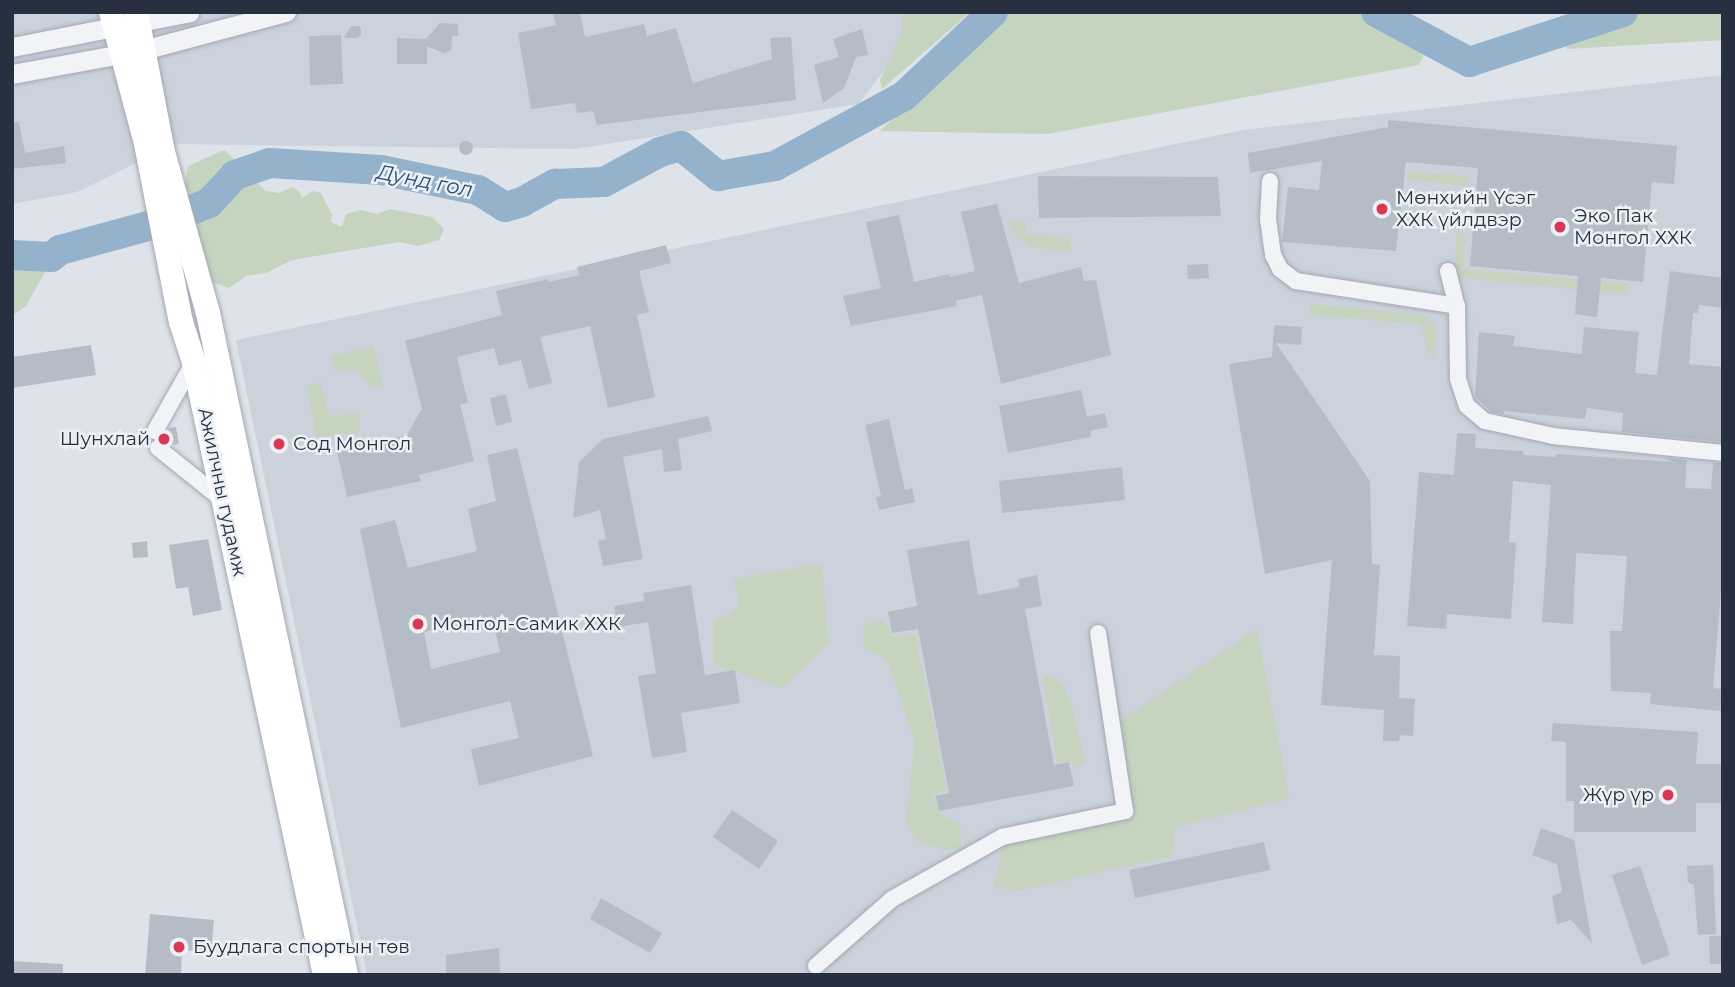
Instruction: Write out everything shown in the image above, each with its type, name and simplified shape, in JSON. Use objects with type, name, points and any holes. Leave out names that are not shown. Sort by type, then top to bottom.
[{"type":"main road","name":"Ажилчны гудамж","points":[[125,18],[155,148],[181,322],[194,362],[325,975]]},
{"type":"main road","name":"Ажилчны гудамж","points":[[155,148],[208,313],[346,975]]},
{"type":"street","points":[[12,47],[125,18],[190,12]]},
{"type":"street","points":[[12,74],[133,52],[286,12]]},
{"type":"street","points":[[1270,180],[1268,219],[1273,255],[1280,269],[1296,281],[1457,306]]},
{"type":"street","points":[[1448,271],[1457,306],[1458,379],[1467,407],[1485,421],[1553,436],[1723,453]]},
{"type":"street","points":[[155,431],[194,362]]},
{"type":"street","points":[[158,448],[224,502]]},
{"type":"street","points":[[816,966],[892,899],[1002,837],[1125,811],[1097,633]]},
{"type":"shaded area","points":[[12,12],[930,12],[858,104],[575,149],[174,144],[77,192],[12,204]]},
{"type":"shaded area","points":[[1723,75],[1723,975],[367,975],[236,340],[1243,130]]},
{"type":"green space","points":[[904,12],[970,12],[882,89],[880,80],[900,36]]},
{"type":"green space","points":[[1007,12],[1356,12],[1425,52],[1419,65],[1047,134],[880,131]]},
{"type":"green space","points":[[1595,12],[1723,12],[1723,40],[1567,49],[1546,23]]},
{"type":"green space","points":[[224,150],[238,163],[205,199],[193,196],[184,188],[188,166]]},
{"type":"green space","points":[[1408,172],[1468,176],[1469,186],[1407,180]]},
{"type":"green space","points":[[246,177],[256,181],[266,191],[279,193],[292,187],[300,192],[302,198],[313,191],[321,193],[332,215],[331,222],[342,227],[346,214],[360,210],[377,214],[390,209],[432,217],[444,229],[439,240],[418,246],[399,242],[292,260],[266,273],[246,276],[229,288],[206,280],[196,221],[222,206],[225,195]]},
{"type":"green space","points":[[1008,221],[1025,222],[1025,233],[1070,239],[1071,252],[1031,247],[1015,236]]},
{"type":"green space","points":[[91,227],[102,229],[84,247],[69,250],[68,256],[58,256],[50,263],[26,306],[12,316],[12,269],[21,268],[40,247],[55,240],[69,239],[76,231]]},
{"type":"green space","points":[[1457,232],[1465,233],[1463,269],[1629,284],[1628,295],[1454,277]]},
{"type":"green space","points":[[1311,304],[1425,315],[1436,328],[1435,356],[1428,353],[1421,324],[1310,315]]},
{"type":"green space","points":[[373,346],[383,385],[370,386],[356,369],[335,372],[330,357]]},
{"type":"green space","points":[[320,382],[330,417],[359,413],[360,432],[317,438],[306,386]]},
{"type":"green space","points":[[822,563],[828,643],[782,688],[713,664],[713,624],[739,606],[734,579]]},
{"type":"green space","points":[[883,620],[894,638],[915,634],[947,790],[933,795],[942,816],[960,824],[961,848],[943,850],[918,841],[906,821],[915,741],[887,660],[863,647],[864,625]]},
{"type":"green space","points":[[1257,629],[1289,798],[1176,827],[1171,856],[1023,890],[993,888],[1001,860],[1002,844],[1127,812],[1120,721]]},
{"type":"green space","points":[[1047,675],[1055,677],[1064,686],[1071,705],[1085,761],[1076,770],[1071,761],[1057,763],[1043,680]]},
{"type":"building","points":[[553,12],[580,12],[585,37],[644,24],[647,36],[676,28],[693,83],[772,59],[770,38],[791,37],[796,100],[597,125],[593,111],[577,113],[575,103],[531,109],[518,33],[556,25]]},
{"type":"building","points":[[440,23],[458,24],[458,36],[452,36],[451,51],[443,53],[427,46],[427,64],[397,64],[397,38],[426,39]]},
{"type":"building","points":[[351,26],[359,26],[361,35],[357,38],[344,38]]},
{"type":"building","points":[[862,29],[868,55],[856,57],[844,88],[823,103],[814,65],[839,57],[833,39]]},
{"type":"building","points":[[341,35],[343,84],[310,85],[309,36]]},
{"type":"building","points":[[1388,120],[1677,146],[1674,184],[1652,182],[1643,282],[1601,278],[1597,317],[1575,314],[1578,276],[1470,266],[1478,168],[1406,162],[1396,251],[1282,242],[1288,187],[1319,190],[1322,161],[1250,173],[1248,153],[1388,127]]},
{"type":"building","points":[[12,122],[19,122],[25,153],[64,146],[66,163],[12,169]]},
{"type":"building","points":[[466,141],[471,143],[471,153],[466,155],[461,153],[459,148],[461,143]]},
{"type":"building","points":[[1038,176],[1218,177],[1221,216],[1039,218]]},
{"type":"building","points":[[997,204],[1019,283],[1081,267],[1084,281],[1096,280],[1111,355],[1001,384],[982,295],[956,301],[957,306],[851,326],[843,296],[881,288],[866,222],[899,215],[914,282],[975,271],[961,212]]},
{"type":"building","points":[[666,245],[671,263],[639,271],[649,312],[637,315],[655,397],[608,408],[590,326],[540,337],[552,383],[529,389],[521,360],[499,366],[494,348],[457,357],[468,403],[460,404],[474,461],[419,475],[421,481],[347,497],[337,451],[407,435],[422,409],[405,341],[502,315],[496,291],[579,275],[577,267]]},
{"type":"building","points":[[1208,264],[1209,278],[1188,279],[1187,265]]},
{"type":"building","points":[[1670,271],[1723,278],[1723,308],[1699,305],[1698,313],[1693,313],[1689,364],[1723,367],[1723,442],[1622,432],[1623,413],[1587,408],[1585,419],[1492,412],[1475,397],[1479,332],[1515,336],[1513,346],[1582,354],[1584,327],[1639,332],[1635,373],[1657,375]]},
{"type":"building","points":[[1274,325],[1302,327],[1301,345],[1276,343],[1370,481],[1372,564],[1380,565],[1374,655],[1400,656],[1399,698],[1415,699],[1413,736],[1400,735],[1399,741],[1383,741],[1384,710],[1321,705],[1332,560],[1265,574],[1229,364],[1272,357]]},
{"type":"building","points":[[91,345],[96,375],[12,388],[12,357]]},
{"type":"building","points":[[1081,390],[1087,417],[1105,413],[1108,427],[1090,431],[1091,437],[1008,453],[999,406]]},
{"type":"building","points":[[506,394],[512,422],[496,426],[490,398]]},
{"type":"building","points":[[708,416],[712,431],[678,439],[682,470],[664,472],[662,449],[623,457],[643,559],[603,566],[598,541],[606,539],[600,510],[573,518],[579,462],[603,439]]},
{"type":"building","points":[[889,419],[905,490],[912,488],[915,502],[879,510],[876,497],[881,496],[865,425]]},
{"type":"building","points":[[176,427],[179,444],[172,445],[162,439],[169,428]]},
{"type":"building","points":[[1457,433],[1476,434],[1475,448],[1523,451],[1523,455],[1555,457],[1556,454],[1673,462],[1664,458],[1687,460],[1685,488],[1711,489],[1713,463],[1723,463],[1723,567],[1713,688],[1723,689],[1721,711],[1650,704],[1651,693],[1611,691],[1610,631],[1622,631],[1627,556],[1576,553],[1573,624],[1542,622],[1551,485],[1513,481],[1509,542],[1516,543],[1511,619],[1447,614],[1446,629],[1407,626],[1419,472],[1454,475]]},
{"type":"building","points":[[517,448],[593,756],[479,786],[471,749],[519,738],[510,701],[401,728],[360,529],[395,520],[408,568],[477,551],[468,509],[496,501],[487,455]],"holes":[[[492,616],[500,652],[431,669],[424,632]]]},
{"type":"building","points":[[1122,467],[1125,500],[1002,513],[999,481]]},
{"type":"building","points":[[208,539],[222,610],[193,616],[188,587],[176,589],[169,545]]},
{"type":"building","points":[[969,540],[978,595],[1019,587],[1018,579],[1037,575],[1042,606],[1025,609],[1054,765],[1069,762],[1074,786],[939,811],[936,796],[949,793],[918,629],[892,633],[888,612],[917,606],[907,550]]},
{"type":"building","points":[[147,541],[148,557],[133,558],[132,543]]},
{"type":"building","points":[[691,585],[705,675],[735,670],[740,703],[681,713],[687,752],[652,758],[638,676],[656,673],[648,622],[618,627],[614,606],[644,601],[643,593]]},
{"type":"building","points":[[1553,723],[1698,732],[1696,764],[1722,764],[1723,803],[1696,803],[1696,832],[1574,832],[1574,801],[1566,801],[1566,742],[1551,741]]},
{"type":"building","points":[[732,810],[778,841],[759,869],[713,837]]},
{"type":"building","points":[[1541,828],[1574,840],[1592,943],[1571,920],[1557,924],[1552,896],[1562,892],[1557,864],[1532,855]]},
{"type":"building","points":[[1264,842],[1270,870],[1135,898],[1129,870]]},
{"type":"building","points":[[1713,865],[1716,934],[1698,935],[1694,885],[1688,882],[1687,866]]},
{"type":"building","points":[[1640,866],[1670,955],[1642,965],[1612,875]]},
{"type":"building","points":[[601,898],[662,933],[650,953],[590,919]]},
{"type":"building","name":"Буудлага спортын төв","points":[[150,914],[214,920],[211,952],[182,950],[181,975],[145,975]]},
{"type":"building","points":[[1709,936],[1723,936],[1723,964],[1710,964]]},
{"type":"building","points":[[499,948],[500,975],[446,975],[446,955]]},
{"type":"building","points":[[12,961],[63,964],[63,975],[12,975]]},
{"type":"waterway","name":"Дунд гол","points":[[12,255],[51,257],[60,250],[156,224],[209,203],[235,175],[270,163],[381,170],[478,190],[505,207],[522,202],[555,184],[604,182],[660,152],[681,146],[718,176],[775,166],[904,96],[993,12]]},
{"type":"waterway","name":"Дунд гол","points":[[1376,12],[1469,62],[1623,12]]},
{"type":"place","name":"Мөнхийн Үсэг ХХК үйлдвэр","points":[[1382,209]]},
{"type":"place","name":"Эко Пак Монгол ХХК","points":[[1560,227]]},
{"type":"place","name":"Шунхлай","points":[[164,439]]},
{"type":"place","name":"Сод Монгол","points":[[279,444]]},
{"type":"place","name":"Монгол-Самик ХХК","points":[[418,624]]},
{"type":"place","name":"Жүр үр","points":[[1668,795]]},
{"type":"place","name":"Буудлага спортын төв","points":[[179,947]]}]
